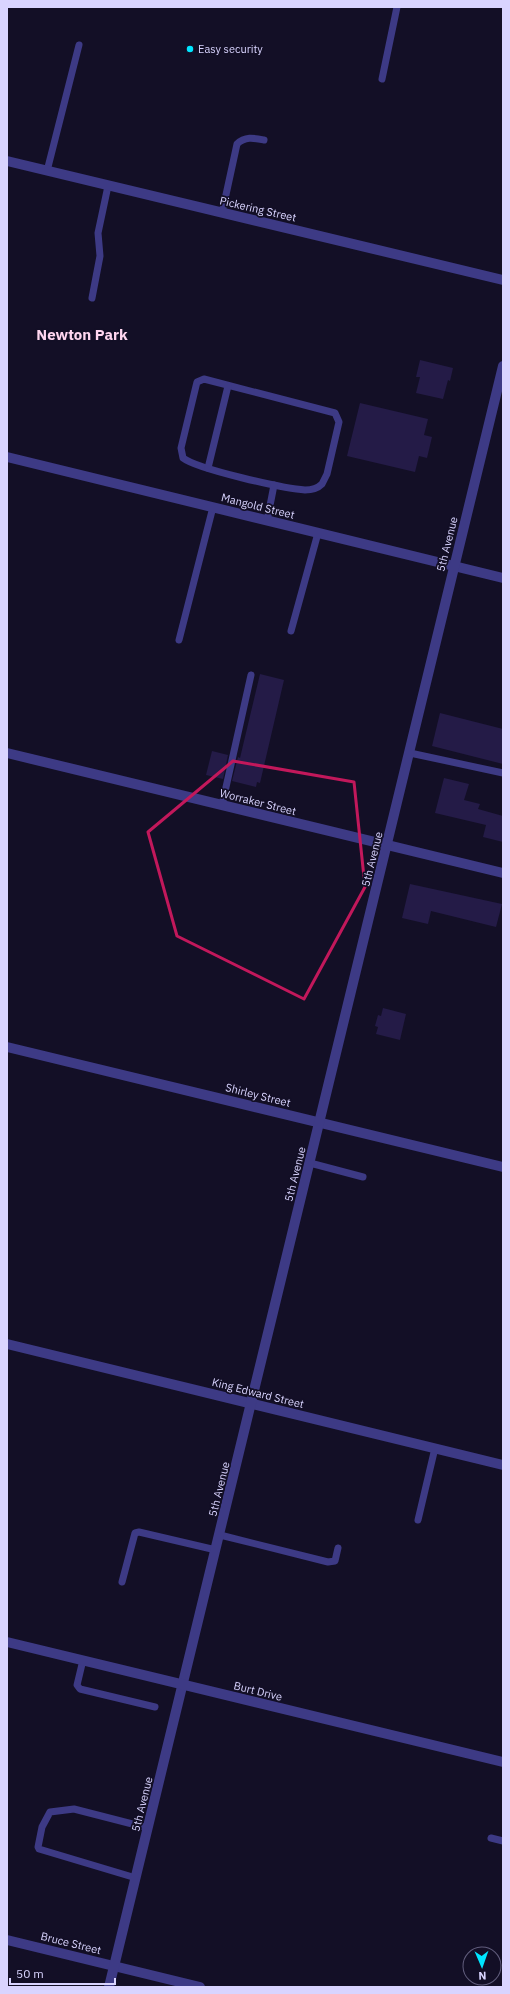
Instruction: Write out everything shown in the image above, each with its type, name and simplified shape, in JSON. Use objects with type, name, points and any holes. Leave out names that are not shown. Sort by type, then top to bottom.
[{"type":"street","name":"Pickering Street","points":[[7,161],[503,280]]},
{"type":"street","name":"5th Avenue","points":[[109,1987],[388,846],[503,366]]},
{"type":"street","name":"Mangold Street","points":[[7,457],[503,578]]},
{"type":"street","name":"Worraker Street","points":[[7,753],[503,873]]},
{"type":"street","name":"Shirley Street","points":[[7,1048],[503,1168]]},
{"type":"street","name":"King Edward Street","points":[[7,1344],[503,1465]]},
{"type":"street","name":"Burt Drive","points":[[7,1642],[503,1762]]},
{"type":"street","name":"Bruce Street","points":[[7,1940],[200,1987]]},
{"type":"lane","points":[[382,79],[397,7]]},
{"type":"lane","points":[[47,171],[79,45]]},
{"type":"lane","points":[[222,213],[238,144],[241,140],[251,137],[264,140]]},
{"type":"lane","points":[[92,298],[100,256],[98,232],[108,186]]},
{"type":"lane","points":[[204,379],[330,411],[338,416],[339,422],[325,480],[320,486],[307,490],[274,485],[208,468],[183,458],[181,448],[197,382],[204,379]]},
{"type":"lane","points":[[208,468],[228,386]]},
{"type":"lane","points":[[267,521],[274,485]]},
{"type":"lane","points":[[179,640],[213,508]]},
{"type":"lane","points":[[291,631],[318,533]]},
{"type":"lane","points":[[222,805],[251,675]]},
{"type":"lane","points":[[410,753],[503,773]]},
{"type":"lane","points":[[310,1163],[363,1177]]},
{"type":"lane","points":[[418,1520],[435,1448]]},
{"type":"lane","points":[[122,1582],[135,1533],[139,1532],[216,1550]]},
{"type":"lane","points":[[220,1535],[328,1562],[335,1561],[338,1548]]},
{"type":"lane","points":[[83,1660],[77,1685],[80,1689],[155,1707]]},
{"type":"lane","points":[[136,1878],[39,1849],[38,1847],[42,1827],[50,1812],[74,1809],[148,1828]]},
{"type":"lane","points":[[492,1838],[503,1841]]},
{"type":"highlighted area","points":[[233,761],[354,782],[365,887],[304,999],[177,936],[148,832]]},
{"type":"building","points":[[420,360],[453,368],[443,399],[416,393],[420,377],[416,377]]},
{"type":"building","points":[[360,403],[428,419],[424,435],[432,437],[427,458],[419,456],[415,472],[347,456]]},
{"type":"building","points":[[260,674],[284,680],[260,783],[257,782],[256,787],[232,781],[238,757],[240,758]]},
{"type":"building","points":[[440,713],[503,729],[503,764],[432,746]]},
{"type":"building","points":[[212,751],[228,755],[223,779],[206,775]]},
{"type":"building","points":[[444,778],[469,784],[464,800],[480,804],[478,809],[503,816],[503,842],[483,837],[486,825],[435,813]]},
{"type":"building","points":[[410,884],[502,904],[496,927],[431,911],[428,924],[402,918]]},
{"type":"building","points":[[383,1008],[406,1014],[400,1040],[376,1034],[378,1027],[375,1026],[378,1015],[381,1016]]},
{"type":"place","name":"Easy security","points":[[190,49]]},
{"type":"district","name":"Newton Park","points":[[82,334]]}]
